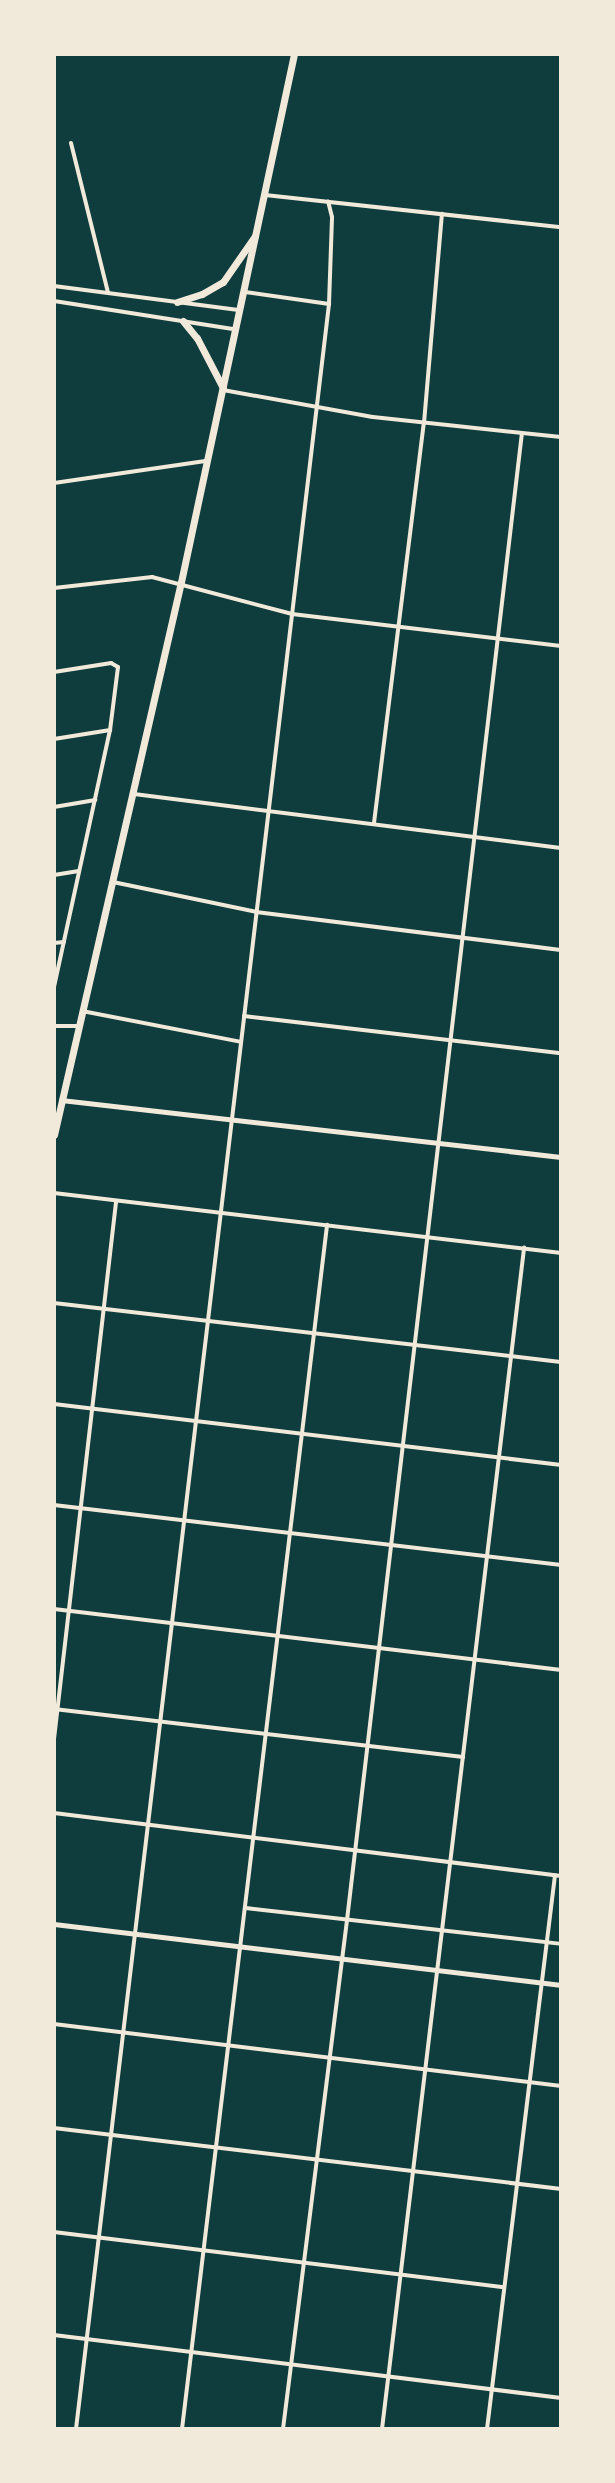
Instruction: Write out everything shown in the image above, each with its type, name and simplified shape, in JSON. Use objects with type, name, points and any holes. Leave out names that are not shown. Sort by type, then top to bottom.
[{"type":"highway","points":[[54,1135],[181,582],[294,54]]},
{"type":"highway","points":[[177,302],[202,294],[223,282],[257,234]]},
{"type":"highway","points":[[183,321],[197,338],[223,389]]},
{"type":"street","points":[[71,143],[108,292]]},
{"type":"street","points":[[265,195],[561,227]]},
{"type":"street","points":[[76,2429],[329,304],[332,217],[328,201]]},
{"type":"street","points":[[374,823],[424,423],[442,214]]},
{"type":"street","points":[[54,286],[241,310]]},
{"type":"street","points":[[245,292],[329,304]]},
{"type":"street","points":[[54,301],[236,330]]},
{"type":"street","points":[[223,389],[316,408],[561,437]]},
{"type":"street","points":[[283,2429],[347,1920],[522,433]]},
{"type":"street","points":[[54,483],[207,461]]},
{"type":"street","points":[[54,588],[152,577],[181,582],[292,614],[561,646]]},
{"type":"street","points":[[54,672],[111,663],[118,667],[110,730],[54,986]]},
{"type":"street","points":[[54,739],[110,730]]},
{"type":"street","points":[[131,794],[561,848]]},
{"type":"street","points":[[54,807],[95,800]]},
{"type":"street","points":[[54,875],[79,871]]},
{"type":"street","points":[[113,882],[256,912],[561,950]]},
{"type":"street","points":[[54,943],[64,942]]},
{"type":"street","points":[[82,1011],[241,1042]]},
{"type":"street","points":[[244,1016],[561,1053]]},
{"type":"street","points":[[54,1026],[79,1026]]},
{"type":"street","points":[[61,1100],[232,1122],[561,1157]]},
{"type":"street","points":[[54,1193],[561,1253]]},
{"type":"street","points":[[54,1739],[116,1202]]},
{"type":"street","points":[[182,2429],[327,1225]]},
{"type":"street","points":[[382,2429],[524,1248]]},
{"type":"street","points":[[54,1303],[561,1362]]},
{"type":"street","points":[[54,1404],[561,1465]]},
{"type":"street","points":[[54,1505],[561,1565]]},
{"type":"street","points":[[54,1609],[561,1670]]},
{"type":"street","points":[[56,1709],[463,1757]]},
{"type":"street","points":[[54,1813],[558,1876],[540,1982],[487,2429]]},
{"type":"street","points":[[246,1908],[441,1933],[561,1944]]},
{"type":"street","points":[[54,1924],[561,1985]]},
{"type":"street","points":[[54,2024],[561,2086]]},
{"type":"street","points":[[54,2128],[561,2189]]},
{"type":"street","points":[[54,2232],[504,2287]]},
{"type":"street","points":[[54,2335],[561,2398]]}]
